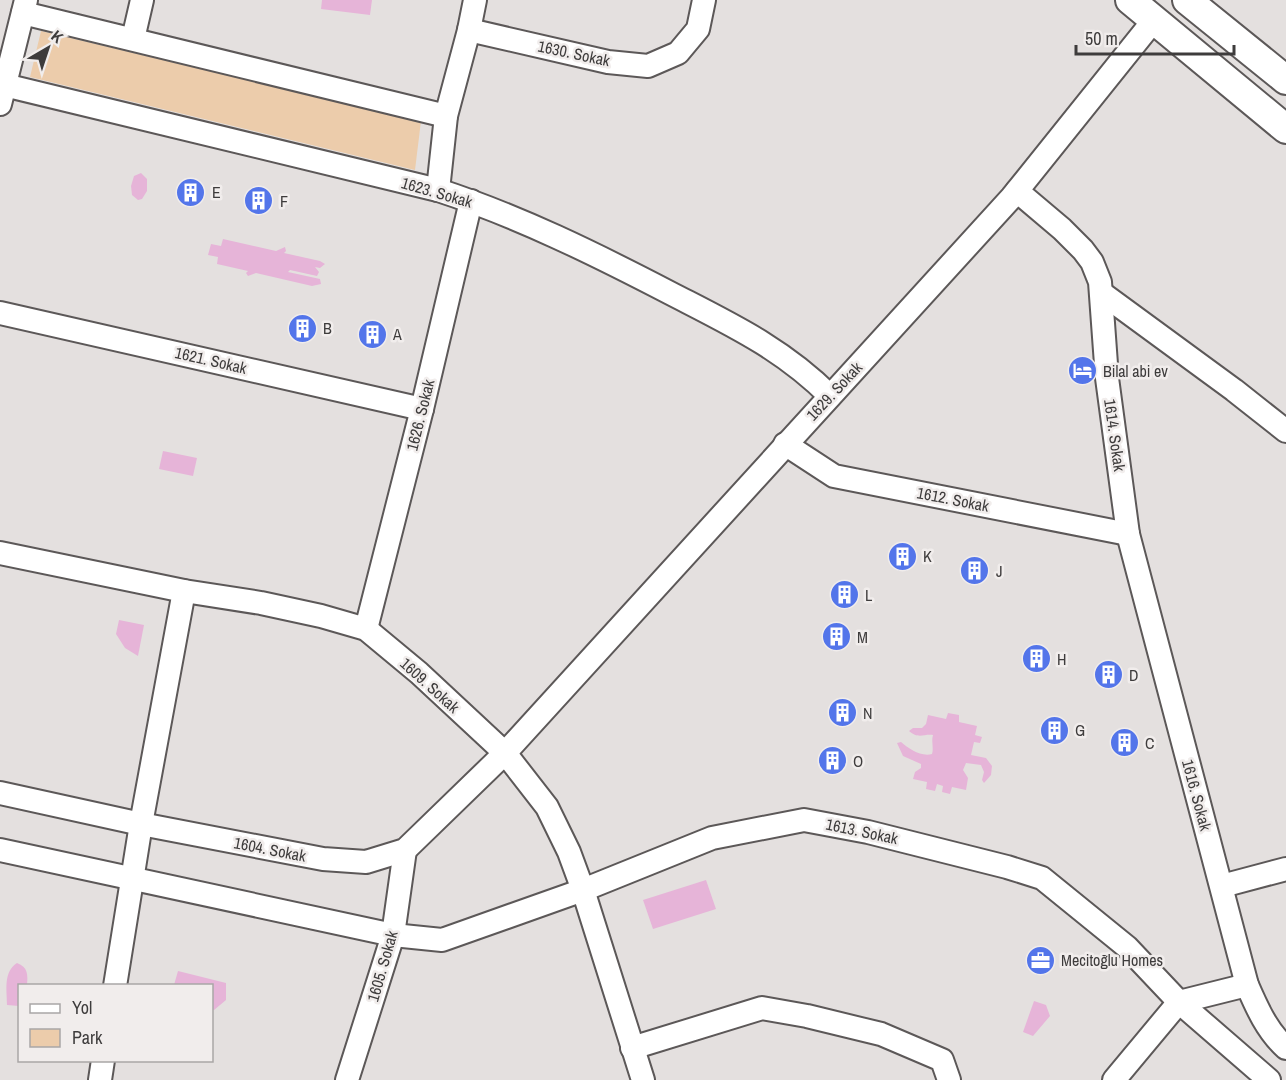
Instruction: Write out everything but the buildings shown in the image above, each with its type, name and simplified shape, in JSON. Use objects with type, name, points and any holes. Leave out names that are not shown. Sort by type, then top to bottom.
[{"type":"main road","points":[[1130,0],[1286,129]]},
{"type":"main road","points":[[1187,0],[1286,80]]},
{"type":"street","points":[[133,39],[142,0]]},
{"type":"street","points":[[438,190],[446,116],[475,0]]},
{"type":"street","name":"1630. Sokak","points":[[469,30],[608,62],[648,66],[678,53],[698,30],[704,0]]},
{"type":"street","points":[[2,91],[25,6],[133,39],[446,116]]},
{"type":"street","name":"1629. Sokak","points":[[505,753],[1017,191],[1154,20]]},
{"type":"street","name":"1623. Sokak","points":[[2,91],[438,190],[471,201],[505,214],[631,273],[754,336],[786,357],[830,396]]},
{"type":"street","name":"1614. Sokak","points":[[1017,191],[1047,215],[1083,250],[1097,272],[1103,294],[1107,378],[1128,534]]},
{"type":"street","name":"1626. Sokak","points":[[366,629],[422,409],[471,201]]},
{"type":"street","points":[[1103,294],[1286,431]]},
{"type":"street","name":"1621. Sokak","points":[[0,313],[422,409]]},
{"type":"street","name":"1612. Sokak","points":[[785,444],[834,476],[1128,534]]},
{"type":"street","name":"1616. Sokak","points":[[1128,534],[1222,886],[1246,985],[1260,1016],[1277,1040],[1286,1048]]},
{"type":"street","name":"1609. Sokak","points":[[0,553],[184,591],[261,603],[321,616],[366,629],[419,673],[505,753],[547,807],[569,852],[583,890],[642,1080]]},
{"type":"street","points":[[115,984],[141,824],[184,591]]},
{"type":"street","name":"1604. Sokak","points":[[0,793],[141,824],[323,859],[366,862],[405,850],[505,753]]},
{"type":"street","name":"1613. Sokak","points":[[0,850],[393,935],[442,940],[583,890],[712,838],[804,820],[868,831],[1042,878],[1127,947],[1179,1002],[1269,1080]]},
{"type":"street","name":"1605. Sokak","points":[[347,1080],[393,935],[405,850]]},
{"type":"street","points":[[1222,886],[1286,869]]},
{"type":"street","points":[[1114,1080],[1179,1002],[1246,985]]},
{"type":"street","points":[[632,1048],[762,1008],[881,1034],[942,1060],[949,1080]]},
{"type":"street","points":[[100,1080],[104,1062]]},
{"type":"green space","points":[[41,31],[421,121],[415,170],[30,77]]},
{"type":"shaded area","points":[[322,0],[372,0],[370,15],[321,9]]},
{"type":"shaded area","points":[[141,173],[147,179],[147,191],[142,199],[138,200],[132,195],[131,186],[134,176]]},
{"type":"shaded area","points":[[223,239],[276,251],[285,247],[284,253],[320,261],[325,264],[320,268],[315,267],[319,272],[317,276],[290,270],[288,272],[320,279],[321,284],[312,286],[256,273],[248,276],[246,273],[248,271],[217,264],[218,257],[208,255],[211,244],[221,246]]},
{"type":"shaded area","points":[[163,451],[197,458],[193,476],[159,469]]},
{"type":"shaded area","points":[[119,620],[144,625],[138,656],[125,648],[116,634]]},
{"type":"shaded area","points":[[948,713],[959,715],[959,722],[977,726],[975,735],[982,737],[980,743],[974,742],[971,755],[986,758],[992,766],[991,775],[984,783],[982,780],[984,772],[981,765],[966,763],[963,770],[968,778],[966,790],[952,787],[950,794],[942,792],[943,786],[937,784],[935,791],[926,789],[927,782],[913,779],[915,772],[921,768],[921,764],[903,756],[897,743],[901,742],[919,753],[932,754],[933,735],[918,736],[909,731],[913,728],[922,728],[926,724],[928,715],[946,719]]},
{"type":"shaded area","points":[[706,880],[716,909],[653,929],[643,900]]},
{"type":"shaded area","points":[[17,963],[23,967],[27,978],[27,984],[18,984],[18,1006],[7,1005],[6,987],[13,967]]},
{"type":"shaded area","points":[[178,971],[226,983],[226,1000],[214,1010],[213,984],[174,984]]},
{"type":"shaded area","points":[[1034,1001],[1046,1005],[1050,1016],[1033,1036],[1023,1032]]},
{"type":"place","name":"E","points":[[191,192]]},
{"type":"place","name":"F","points":[[259,201]]},
{"type":"place","name":"B","points":[[302,328]]},
{"type":"place","name":"A","points":[[372,334]]},
{"type":"place","name":"Bilal abi ev","points":[[1082,371]]},
{"type":"place","name":"K","points":[[902,556]]},
{"type":"place","name":"J","points":[[975,571]]},
{"type":"place","name":"L","points":[[844,595]]},
{"type":"place","name":"M","points":[[836,637]]},
{"type":"place","name":"H","points":[[1036,659]]},
{"type":"place","name":"D","points":[[1108,675]]},
{"type":"place","name":"N","points":[[842,713]]},
{"type":"place","name":"G","points":[[1054,730]]},
{"type":"place","name":"C","points":[[1124,743]]},
{"type":"place","name":"O","points":[[832,761]]},
{"type":"place","name":"Mecitoğlu Homes","points":[[1040,960]]}]
